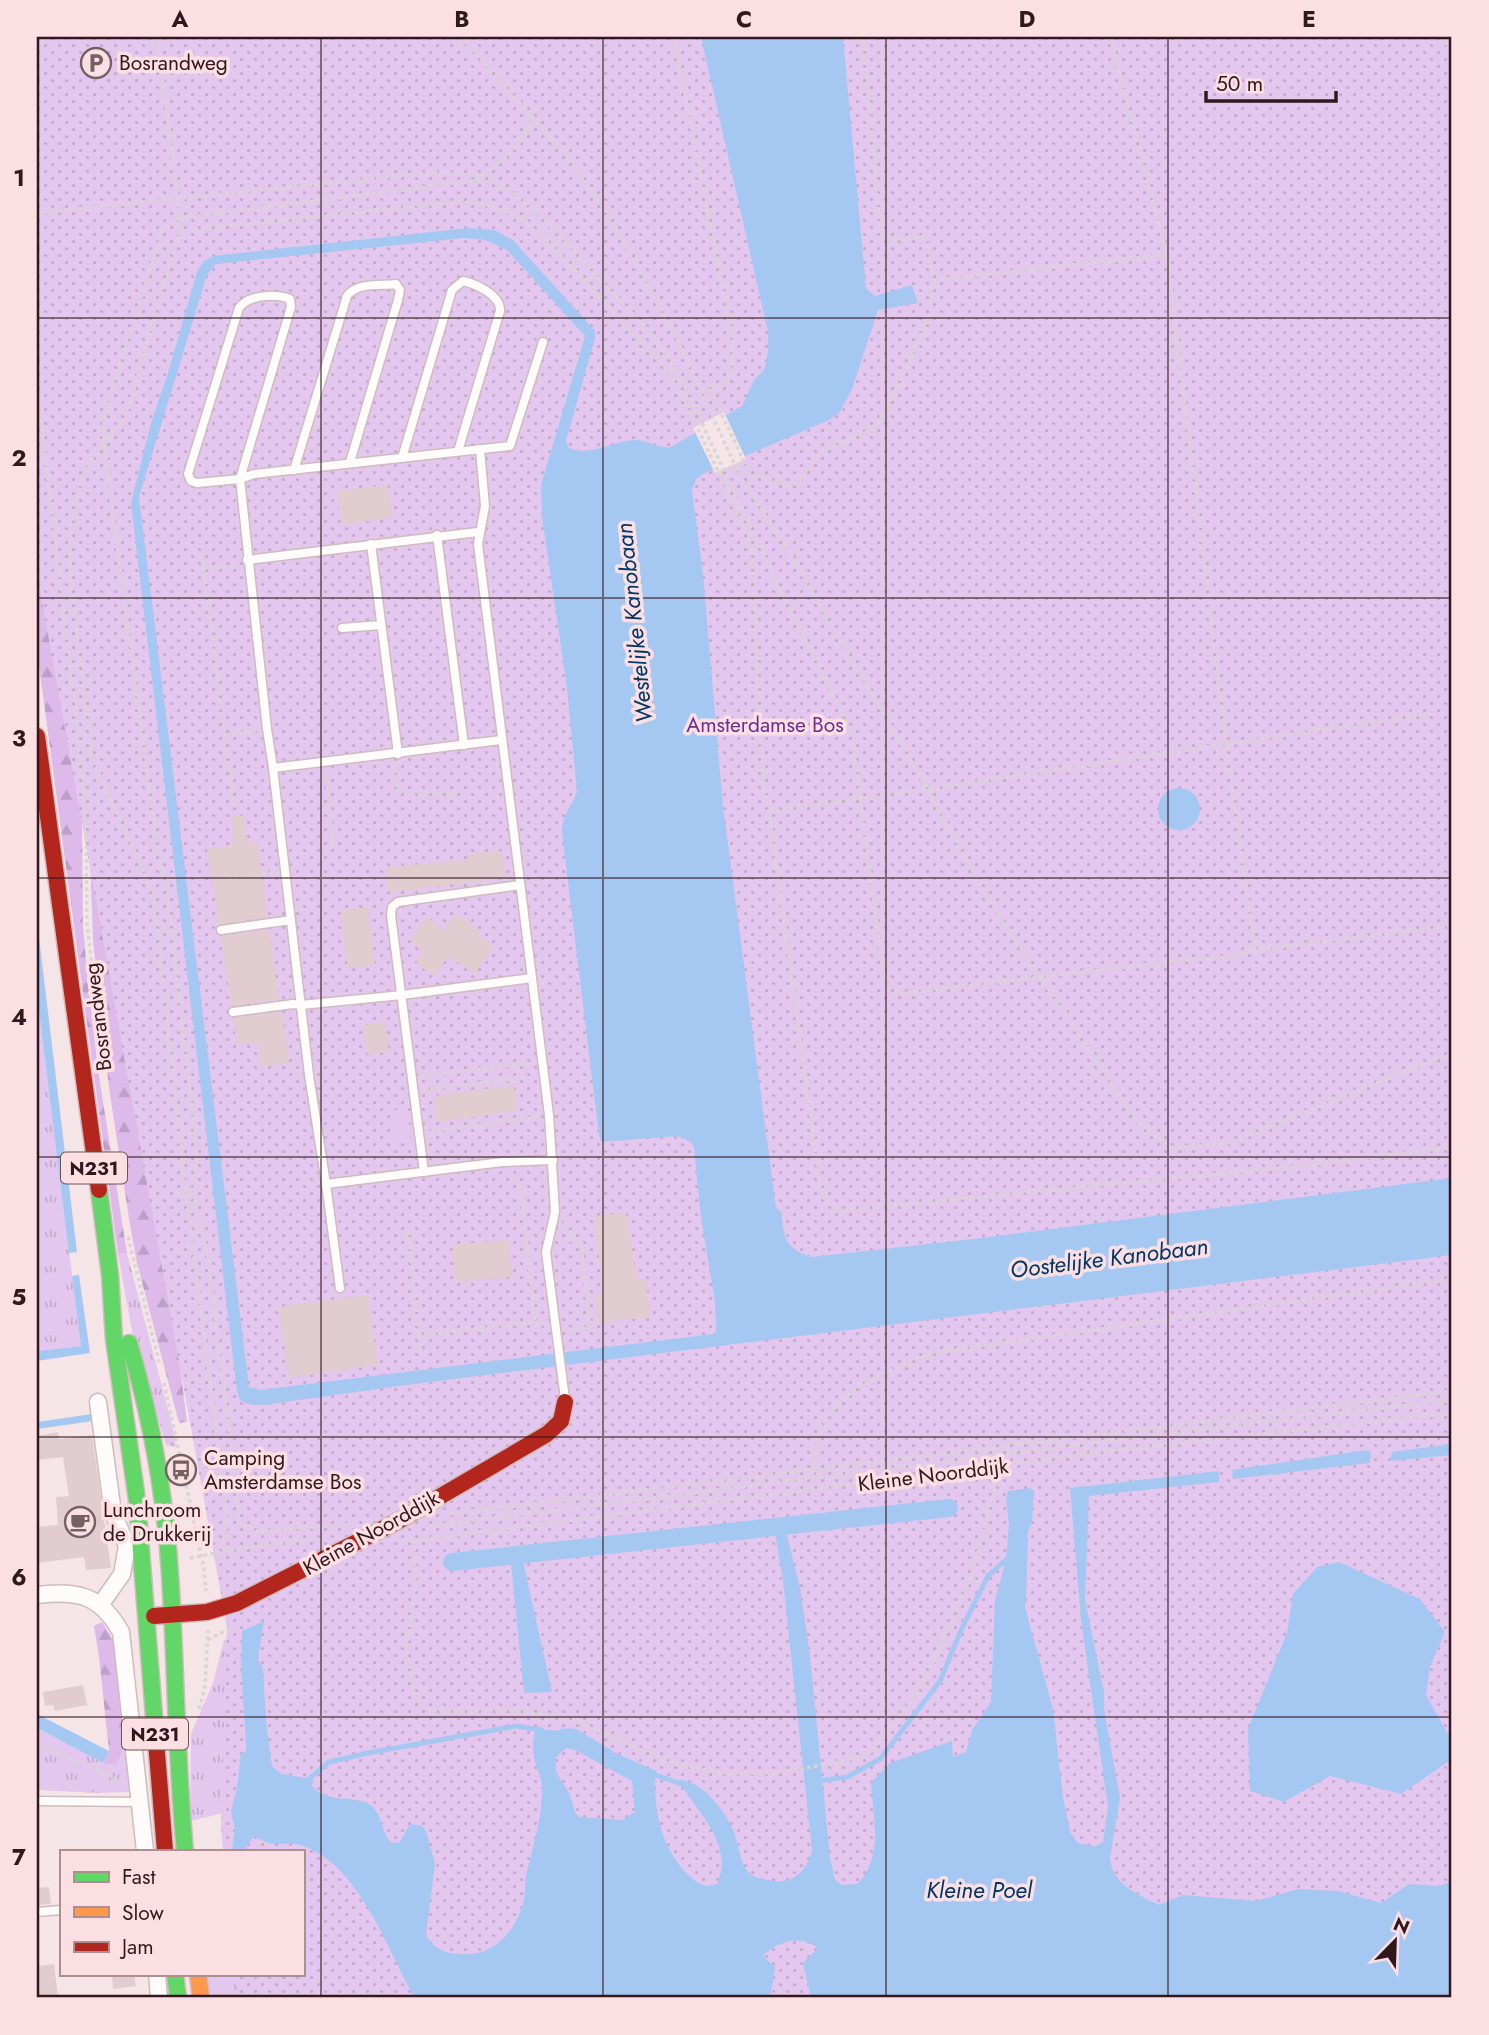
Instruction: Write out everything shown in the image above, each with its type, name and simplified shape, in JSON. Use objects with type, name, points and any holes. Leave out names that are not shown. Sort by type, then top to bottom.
[{"type":"main road","name":"Bosrandweg","points":[[37,736],[110,1275],[114,1339],[137,1500],[147,1617]]},
{"type":"main road","name":"Bosrandweg","points":[[110,1275],[140,1381],[156,1458],[170,1571],[170,1616]]},
{"type":"main road","name":"Kleine Noorddijk","points":[[147,1617],[207,1612],[257,1593],[378,1531],[547,1434],[560,1425],[566,1415],[565,1402]]},
{"type":"main road","name":"N231","points":[[170,1616],[176,1677],[179,1792],[185,1850]]},
{"type":"main road","name":"N231","points":[[147,1617],[165,1850]]},
{"type":"main road","points":[[175,1976],[178,1998]]},
{"type":"main road","points":[[198,1976],[201,1998]]},
{"type":"street","points":[[99,1402],[113,1513],[127,1546],[122,1574],[101,1604]]},
{"type":"street","points":[[37,1595],[59,1592],[90,1599],[101,1604],[121,1632],[145,1850]]},
{"type":"street","points":[[157,1976],[159,1998]]},
{"type":"lane","points":[[402,458],[452,290],[463,281],[495,298],[500,304],[500,311],[458,451]]},
{"type":"lane","points":[[294,470],[348,296],[352,289],[359,287],[396,284],[400,290],[398,300],[350,462]]},
{"type":"lane","points":[[340,1288],[301,1005],[247,559],[240,479],[291,307],[290,299],[283,296],[249,299],[239,308],[188,474],[191,481],[197,483],[240,479],[254,474],[350,462],[510,446],[543,342]]},
{"type":"lane","points":[[480,449],[485,506],[484,520],[478,532],[478,544],[549,1115],[555,1212],[545,1252],[565,1402]]},
{"type":"lane","points":[[247,559],[478,532]]},
{"type":"lane","points":[[437,535],[464,745]]},
{"type":"lane","points":[[371,544],[396,754]]},
{"type":"lane","points":[[342,628],[381,625]]},
{"type":"lane","points":[[273,768],[501,740]]},
{"type":"lane","points":[[424,1172],[391,915],[393,907],[398,902],[520,886]]},
{"type":"lane","points":[[221,930],[291,920]]},
{"type":"lane","points":[[233,1012],[402,995],[531,978]]},
{"type":"lane","points":[[326,1184],[502,1162],[553,1160]]},
{"type":"lane","points":[[37,1801],[140,1796]]},
{"type":"lane","points":[[37,1912],[60,1910]]},
{"type":"path","points":[[157,37],[180,231],[128,412],[119,428],[87,467],[75,508],[69,547],[74,618],[92,758],[153,893],[186,1193],[227,1518],[224,1551],[184,1560]]},
{"type":"path","points":[[454,37],[484,62],[563,151],[606,210],[673,331],[741,478],[792,557],[981,886],[1142,1127],[1174,1148],[1228,1143],[1441,1057],[1452,1056]]},
{"type":"path","points":[[674,37],[734,354],[725,383],[709,388],[750,474],[793,486],[827,449],[860,436],[878,422],[892,399],[928,320],[934,280],[926,236],[890,241],[881,235],[863,37]]},
{"type":"path","points":[[1110,37],[1167,255],[1226,743],[1255,950]]},
{"type":"path","points":[[1440,37],[1452,50]]},
{"type":"path","points":[[361,1523],[258,1532],[240,1522],[208,1257],[194,1199],[197,1151],[170,917],[150,797],[104,443],[104,416],[162,231],[180,218],[480,180],[515,151],[524,138],[531,115]]},
{"type":"path","points":[[37,213],[438,172],[483,176],[501,185],[528,205],[650,332],[678,372],[751,528],[852,730],[885,985],[896,994],[1230,957],[1255,950],[1452,926]]},
{"type":"path","points":[[180,231],[456,202],[499,207],[523,218],[538,230],[653,353],[669,374],[725,486],[744,529],[753,558],[762,780],[769,811],[820,1184],[826,1202],[835,1211],[1311,1165],[1452,1147]]},
{"type":"path","points":[[934,280],[1167,255]]},
{"type":"path","name":"Bosrandweg","points":[[37,386],[78,723],[86,825],[88,925],[92,966]]},
{"type":"path","points":[[718,473],[744,462]]},
{"type":"path","points":[[744,529],[751,528]]},
{"type":"path","points":[[202,553],[233,806]]},
{"type":"path","points":[[204,569],[240,565],[247,559]]},
{"type":"path","points":[[769,811],[928,790],[1430,714]]},
{"type":"path","points":[[225,735],[267,729]]},
{"type":"path","points":[[396,754],[397,790],[420,795],[457,794]]},
{"type":"path","points":[[325,762],[333,846]]},
{"type":"path","points":[[228,879],[285,870]]},
{"type":"path","points":[[412,1078],[542,1062]]},
{"type":"path","points":[[414,1091],[522,1078],[520,1064]]},
{"type":"path","points":[[419,1133],[549,1115]]},
{"type":"path","points":[[502,1162],[521,1189],[536,1322]]},
{"type":"path","points":[[176,1193],[186,1193]]},
{"type":"path","points":[[417,1336],[536,1322],[554,1329],[590,1327],[581,1240],[571,1241],[570,1225],[555,1212]]},
{"type":"path","points":[[408,1232],[421,1358]]},
{"type":"path","points":[[128,1237],[174,1422],[201,1555],[208,1640]]},
{"type":"path","points":[[818,1476],[817,1442],[830,1412],[850,1392],[932,1353],[1452,1279]]},
{"type":"path","points":[[440,1515],[1452,1391]]},
{"type":"path","points":[[426,1526],[1452,1400]]},
{"type":"path","name":"Kleine Noorddijk","points":[[414,1541],[1125,1449],[1452,1413]]},
{"type":"path","points":[[412,1528],[416,1583],[407,1645],[413,1691],[420,1704],[430,1710],[446,1712],[508,1710],[571,1719],[669,1762],[722,1773],[774,1773],[867,1755],[885,1737],[927,1677],[973,1571],[994,1491],[994,1467],[990,1455]]},
{"type":"path","points":[[37,1743],[140,1796]]},
{"type":"green space","name":"Amsterdamse Bos","points":[[37,37],[1452,37],[1452,1998],[240,1998],[237,1976],[304,1976],[304,1850],[223,1850],[221,1828],[227,1628],[37,573]]},
{"type":"green space","points":[[37,413],[82,812],[83,927],[88,981],[98,1070],[127,1253],[118,1254],[37,651]]},
{"type":"green space","points":[[89,830],[163,1232],[187,1422],[179,1423],[137,1263],[130,1225],[109,1088],[93,941]]},
{"type":"green space","points":[[37,995],[81,1346],[37,1351]]},
{"type":"green space","points":[[407,1109],[411,1141],[395,1143],[391,1110]]},
{"type":"green space","points":[[127,1253],[176,1447],[166,1445],[132,1331],[118,1254]]},
{"type":"green space","points":[[102,1622],[114,1641],[125,1731],[122,1752],[116,1765],[103,1763],[109,1751],[94,1626]]},
{"type":"green space","points":[[242,1631],[231,1811],[190,1821],[191,1734],[213,1683],[224,1640]]},
{"type":"green space","points":[[37,1728],[103,1763],[116,1765],[125,1731],[131,1766],[129,1792],[37,1790]]},
{"type":"green space","points":[[199,1976],[250,1976],[254,1998],[202,1998]]},
{"type":"water","points":[[701,37],[843,37],[866,288],[875,296],[912,285],[918,303],[878,310],[852,389],[840,412],[829,420],[703,474],[696,479],[692,490],[703,574],[723,806],[776,1208],[781,1212],[785,1236],[791,1246],[812,1257],[1452,1178],[1452,1255],[264,1405],[248,1404],[240,1400],[237,1391],[131,503],[151,423],[197,272],[204,261],[213,256],[468,228],[494,230],[513,240],[595,331],[566,441],[569,448],[585,451],[634,440],[671,447],[742,406],[754,380],[764,370],[768,332]],"holes":[[[464,238],[485,240],[507,250],[585,336],[541,485],[542,517],[567,688],[577,791],[565,816],[562,833],[599,1135],[602,1142],[677,1136],[691,1142],[715,1302],[716,1331],[713,1334],[260,1390],[249,1387],[139,497],[207,275],[216,264]]]},
{"type":"water","points":[[1179,788],[1194,794],[1200,809],[1194,824],[1179,830],[1164,824],[1158,809],[1164,794]]},
{"type":"water","points":[[37,921],[77,1252],[69,1253],[37,995]]},
{"type":"water","points":[[79,1275],[90,1353],[37,1361],[37,1351],[81,1346],[72,1276]]},
{"type":"water","points":[[92,1414],[93,1421],[37,1429],[37,1422]]},
{"type":"water","points":[[1452,1444],[1452,1455],[1390,1461],[1392,1452]]},
{"type":"water","points":[[1367,1450],[1371,1453],[1370,1463],[1233,1479],[1232,1470]]},
{"type":"water","name":"Kleine Poel","points":[[1219,1471],[1219,1482],[1089,1496],[1085,1600],[1104,1693],[1104,1709],[1120,1798],[1110,1859],[1112,1868],[1128,1888],[1159,1905],[1183,1895],[1256,1901],[1298,1889],[1338,1891],[1381,1903],[1409,1884],[1439,1886],[1452,1881],[1452,1998],[811,1998],[803,1963],[818,1948],[796,1940],[775,1946],[763,1956],[775,1967],[770,1998],[415,1998],[358,1892],[326,1858],[301,1845],[273,1844],[254,1837],[246,1850],[232,1850],[235,1830],[231,1811],[241,1754],[246,1751],[241,1666],[242,1631],[264,1621],[258,1660],[263,1668],[272,1766],[281,1774],[313,1779],[312,1786],[324,1794],[371,1805],[392,1843],[400,1842],[410,1824],[422,1826],[426,1831],[435,1864],[426,1935],[443,1951],[467,1954],[487,1950],[504,1937],[517,1919],[525,1896],[526,1875],[541,1809],[542,1783],[533,1753],[535,1729],[580,1734],[656,1771],[658,1815],[666,1843],[682,1868],[701,1884],[717,1884],[721,1855],[711,1829],[679,1780],[696,1785],[712,1798],[733,1830],[743,1863],[750,1874],[776,1881],[796,1876],[806,1865],[812,1851],[783,1581],[773,1521],[783,1520],[800,1588],[810,1655],[830,1857],[835,1880],[842,1885],[857,1884],[871,1862],[874,1849],[875,1822],[871,1783],[890,1763],[952,1741],[953,1757],[966,1752],[972,1730],[991,1702],[995,1600],[1006,1560],[1009,1524],[1006,1501],[1008,1491],[1030,1488],[1034,1491],[1032,1521],[1015,1571],[1053,1709],[1063,1797],[1070,1832],[1078,1843],[1096,1846],[1103,1842],[1108,1807],[1081,1620],[1070,1488]],"holes":[[[566,1748],[575,1750],[632,1781],[635,1812],[622,1820],[580,1817],[576,1814],[569,1793],[556,1772],[556,1757]]]},
{"type":"water","points":[[521,1552],[552,1692],[524,1693],[510,1554]]},
{"type":"water","points":[[1339,1562],[1420,1599],[1445,1632],[1430,1667],[1426,1695],[1452,1741],[1452,1759],[1401,1794],[1330,1776],[1284,1802],[1250,1791],[1248,1729],[1287,1633],[1293,1594],[1317,1567]]},
{"type":"water","points":[[37,1714],[109,1751],[103,1763],[37,1728]]},
{"type":"pier","points":[[724,412],[746,459],[715,473],[693,428]]},
{"type":"building","points":[[388,485],[392,518],[341,525],[337,491]]},
{"type":"building","points":[[244,815],[248,843],[257,842],[268,917],[219,924],[207,849],[234,845],[231,817]]},
{"type":"building","points":[[502,851],[506,878],[388,892],[386,867],[468,860],[467,854]]},
{"type":"building","points":[[368,907],[375,965],[348,969],[340,910]]},
{"type":"building","points":[[456,913],[481,932],[478,936],[493,946],[475,974],[448,956],[435,976],[416,964],[424,951],[410,940],[427,917],[444,930]]},
{"type":"building","points":[[269,930],[279,999],[231,1006],[221,936]]},
{"type":"building","points":[[282,1012],[289,1063],[261,1067],[258,1042],[237,1044],[233,1018]]},
{"type":"building","points":[[385,1022],[389,1052],[367,1054],[363,1025]]},
{"type":"building","points":[[514,1085],[518,1111],[437,1122],[434,1096]]},
{"type":"building","points":[[626,1213],[637,1280],[646,1279],[650,1317],[598,1323],[595,1294],[603,1293],[594,1216]]},
{"type":"building","points":[[508,1240],[512,1277],[456,1282],[452,1245]]},
{"type":"building","points":[[368,1295],[378,1365],[289,1378],[278,1307]]},
{"type":"building","points":[[58,1432],[59,1439],[92,1435],[111,1568],[86,1570],[84,1557],[37,1563],[37,1527],[58,1525],[56,1497],[69,1496],[63,1457],[37,1460],[37,1436]]},
{"type":"building","points":[[83,1685],[87,1705],[55,1711],[53,1705],[45,1706],[43,1692]]},
{"type":"building","points":[[49,1887],[51,1904],[37,1905],[37,1888]]},
{"type":"building","points":[[54,1964],[58,1998],[37,1998],[37,1966]]},
{"type":"building","points":[[112,1976],[134,1976],[136,1986],[113,1989]]},
{"type":"waterway","points":[[452,1562],[949,1508]]},
{"type":"waterway","points":[[1017,1601],[1019,1538]]},
{"type":"waterway","points":[[818,1781],[847,1777],[880,1759],[940,1681],[988,1576],[1011,1555]]},
{"type":"waterway","points":[[304,1783],[329,1762],[368,1753],[516,1726],[542,1730]]},
{"type":"waterway","points":[[562,1731],[574,1731],[610,1752]]},
{"type":"waterway","points":[[650,1773],[687,1786]]},
{"type":"traffic: fast","points":[[99,1190],[110,1275],[114,1339],[137,1500],[155,1729]]},
{"type":"traffic: fast","points":[[129,1343],[150,1428],[165,1515],[185,1850]]},
{"type":"traffic: fast","points":[[175,1976],[178,1998]]},
{"type":"traffic: slow","points":[[198,1976],[201,1998]]},
{"type":"traffic: jam","points":[[37,736],[99,1190]]},
{"type":"traffic: jam","points":[[154,1616],[207,1612],[237,1603],[400,1520],[547,1434],[561,1421],[565,1402]]},
{"type":"traffic: jam","points":[[155,1729],[165,1850]]},
{"type":"place","name":"Bosrandweg","points":[[96,63]]},
{"type":"place","name":"Camping Amsterdamse Bos","points":[[181,1470]]},
{"type":"place","name":"Lunchroom de Drukkerij","points":[[80,1522]]},
{"type":"water label","name":"Westelijke Kanobaan","points":[[634,623]]},
{"type":"water label","name":"Oostelijke Kanobaan","points":[[1109,1258]]}]
